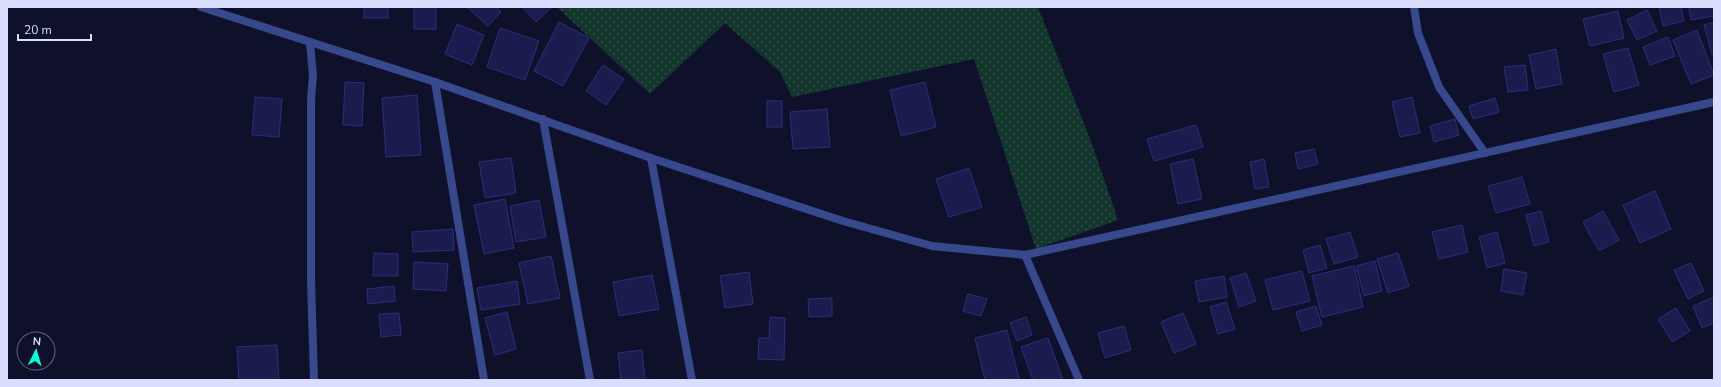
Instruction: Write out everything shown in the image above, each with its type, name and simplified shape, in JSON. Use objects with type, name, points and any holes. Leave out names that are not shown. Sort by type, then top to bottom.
[{"type":"street","points":[[201,7],[435,82],[650,158],[843,221],[932,246],[1026,255],[1714,102]]},
{"type":"street","points":[[1414,7],[1418,33],[1438,87],[1485,153]]},
{"type":"street","points":[[310,42],[312,75],[311,281],[314,380]]},
{"type":"street","points":[[435,82],[484,380]]},
{"type":"street","points":[[542,119],[590,380]]},
{"type":"street","points":[[650,158],[692,380]]},
{"type":"street","points":[[1026,255],[1079,380]]},
{"type":"green space","points":[[557,7],[1038,7],[1092,144],[1118,220],[1036,249],[974,59],[792,97],[780,72],[725,23],[650,94]]},
{"type":"building","points":[[364,7],[388,7],[388,18],[364,18]]},
{"type":"building","points":[[414,7],[436,7],[436,29],[414,29]]},
{"type":"building","points":[[467,7],[496,7],[501,12],[488,26]]},
{"type":"building","points":[[522,7],[552,7],[536,22]]},
{"type":"building","points":[[1659,7],[1681,7],[1684,21],[1663,26]]},
{"type":"building","points":[[1689,7],[1714,7],[1714,16],[1691,20]]},
{"type":"building","points":[[1647,10],[1657,31],[1637,40],[1627,20]]},
{"type":"building","points":[[1618,11],[1624,38],[1590,46],[1583,19]]},
{"type":"building","points":[[559,22],[589,38],[563,86],[534,71]]},
{"type":"building","points":[[1714,22],[1714,54],[1712,55],[1704,25]]},
{"type":"building","points":[[457,24],[484,35],[472,65],[445,54]]},
{"type":"building","points":[[500,28],[539,41],[525,80],[487,67]]},
{"type":"building","points":[[1697,30],[1714,75],[1691,84],[1673,40]]},
{"type":"building","points":[[1668,37],[1675,56],[1650,65],[1643,47]]},
{"type":"building","points":[[1628,48],[1639,85],[1614,92],[1603,54]]},
{"type":"building","points":[[1556,49],[1562,84],[1536,89],[1529,55]]},
{"type":"building","points":[[603,65],[624,79],[606,105],[586,91]]},
{"type":"building","points":[[1525,65],[1528,90],[1508,92],[1504,67]]},
{"type":"building","points":[[345,82],[364,83],[362,126],[343,125]]},
{"type":"building","points":[[925,82],[936,127],[901,136],[890,90]]},
{"type":"building","points":[[417,95],[421,155],[386,157],[382,98]]},
{"type":"building","points":[[255,97],[282,99],[279,137],[252,135]]},
{"type":"building","points":[[1412,97],[1420,133],[1400,137],[1392,102]]},
{"type":"building","points":[[1495,98],[1499,112],[1473,119],[1469,106]]},
{"type":"building","points":[[767,101],[782,101],[782,127],[767,127]]},
{"type":"building","points":[[827,109],[830,147],[793,149],[790,112]]},
{"type":"building","points":[[1455,119],[1459,135],[1434,142],[1430,126]]},
{"type":"building","points":[[1196,125],[1203,147],[1154,161],[1147,139]]},
{"type":"building","points":[[1314,149],[1318,164],[1298,169],[1295,153]]},
{"type":"building","points":[[511,158],[516,193],[485,198],[479,162]]},
{"type":"building","points":[[1193,159],[1202,199],[1178,204],[1170,164]]},
{"type":"building","points":[[1264,159],[1269,187],[1255,189],[1250,162]]},
{"type":"building","points":[[969,168],[982,207],[949,217],[936,179]]},
{"type":"building","points":[[1522,177],[1530,204],[1496,213],[1488,186]]},
{"type":"building","points":[[1655,191],[1671,229],[1640,243],[1623,205]]},
{"type":"building","points":[[505,199],[514,248],[484,254],[474,205]]},
{"type":"building","points":[[539,200],[546,237],[516,242],[510,206]]},
{"type":"building","points":[[1541,211],[1549,242],[1534,246],[1526,215]]},
{"type":"building","points":[[1603,211],[1619,240],[1599,251],[1583,222]]},
{"type":"building","points":[[1462,225],[1468,252],[1439,259],[1432,232]]},
{"type":"building","points":[[453,229],[454,250],[413,252],[412,232]]},
{"type":"building","points":[[1350,232],[1358,257],[1334,264],[1326,239]]},
{"type":"building","points":[[1497,232],[1505,263],[1487,268],[1479,237]]},
{"type":"building","points":[[1320,245],[1327,268],[1309,273],[1303,250]]},
{"type":"building","points":[[374,253],[398,254],[398,276],[373,276]]},
{"type":"building","points":[[1398,253],[1409,286],[1388,293],[1377,259]]},
{"type":"building","points":[[551,256],[560,298],[528,304],[519,263]]},
{"type":"building","points":[[1375,261],[1382,291],[1364,296],[1356,266]]},
{"type":"building","points":[[414,262],[448,264],[446,291],[413,289]]},
{"type":"building","points":[[1691,263],[1704,291],[1688,299],[1674,270]]},
{"type":"building","points":[[1354,266],[1363,307],[1322,317],[1312,276]]},
{"type":"building","points":[[1504,269],[1527,273],[1523,295],[1501,291]]},
{"type":"building","points":[[1302,271],[1310,301],[1273,310],[1265,280]]},
{"type":"building","points":[[749,272],[753,304],[725,308],[720,276]]},
{"type":"building","points":[[1246,273],[1256,301],[1239,307],[1230,278]]},
{"type":"building","points":[[652,275],[659,309],[619,316],[613,282]]},
{"type":"building","points":[[1224,276],[1227,297],[1199,302],[1195,281]]},
{"type":"building","points":[[517,281],[520,304],[481,310],[477,288]]},
{"type":"building","points":[[394,286],[395,301],[368,304],[367,289]]},
{"type":"building","points":[[968,294],[987,299],[981,316],[963,311]]},
{"type":"building","points":[[1714,297],[1714,323],[1702,328],[1693,306]]},
{"type":"building","points":[[832,298],[832,316],[809,317],[808,299]]},
{"type":"building","points":[[1226,302],[1235,329],[1218,334],[1210,307]]},
{"type":"building","points":[[1316,306],[1322,325],[1302,331],[1296,312]]},
{"type":"building","points":[[1676,308],[1690,331],[1672,342],[1658,319]]},
{"type":"building","points":[[507,312],[516,349],[495,355],[485,318]]},
{"type":"building","points":[[399,313],[401,335],[381,337],[379,314]]},
{"type":"building","points":[[1183,313],[1196,344],[1174,353],[1161,322]]},
{"type":"building","points":[[770,317],[785,318],[784,360],[758,359],[759,338],[769,338]]},
{"type":"building","points":[[1026,317],[1032,335],[1017,341],[1010,323]]},
{"type":"building","points":[[1124,326],[1131,350],[1105,358],[1098,333]]},
{"type":"building","points":[[1007,330],[1019,379],[985,380],[975,338]]},
{"type":"building","points":[[1048,338],[1063,380],[1033,380],[1021,347]]},
{"type":"building","points":[[277,345],[279,380],[239,380],[237,347]]},
{"type":"building","points":[[642,350],[645,380],[621,380],[618,353]]}]
